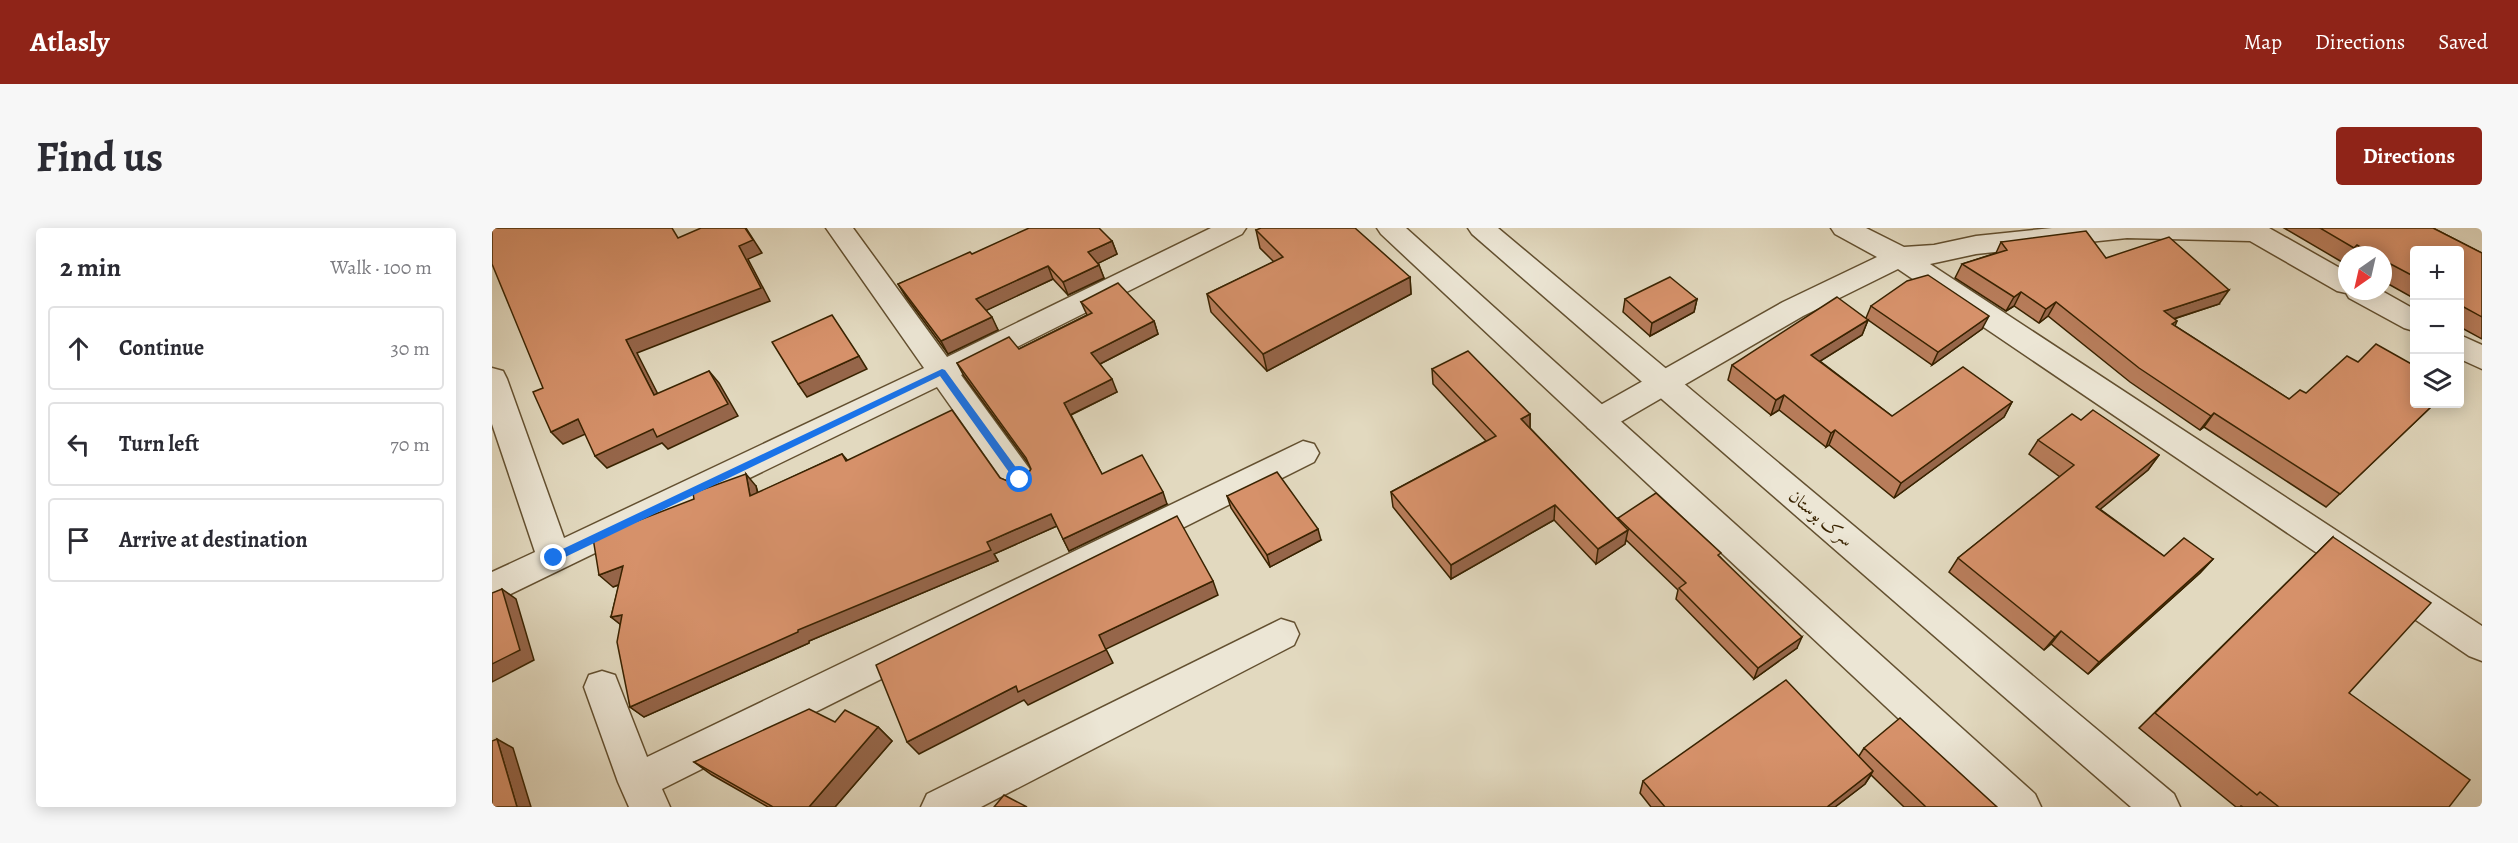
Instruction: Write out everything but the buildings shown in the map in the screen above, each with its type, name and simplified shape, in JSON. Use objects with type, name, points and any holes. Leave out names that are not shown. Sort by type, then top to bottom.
[{"type":"street","points":[[839,228],[1020,480]]},
{"type":"street","points":[[1390,228],[2021,807]]},
{"type":"street","name":"سرک بوستان","points":[[1481,228],[2160,807]]},
{"type":"street","points":[[1844,228],[1900,257],[2482,645]]},
{"type":"street","points":[[1599,420],[1793,309],[1936,241],[1976,245],[2127,229],[2250,230],[2338,279]]},
{"type":"street","points":[[492,588],[942,372],[1212,232]]},
{"type":"street","points":[[2376,300],[2410,318]]},
{"type":"street","points":[[2464,348],[2482,358]]},
{"type":"street","points":[[492,379],[554,558]]},
{"type":"street","points":[[602,687],[644,794],[1303,453]]},
{"type":"street","points":[[941,807],[1281,634]]},
{"type":"route","points":[[554,558],[942,372],[1020,480]]}]
